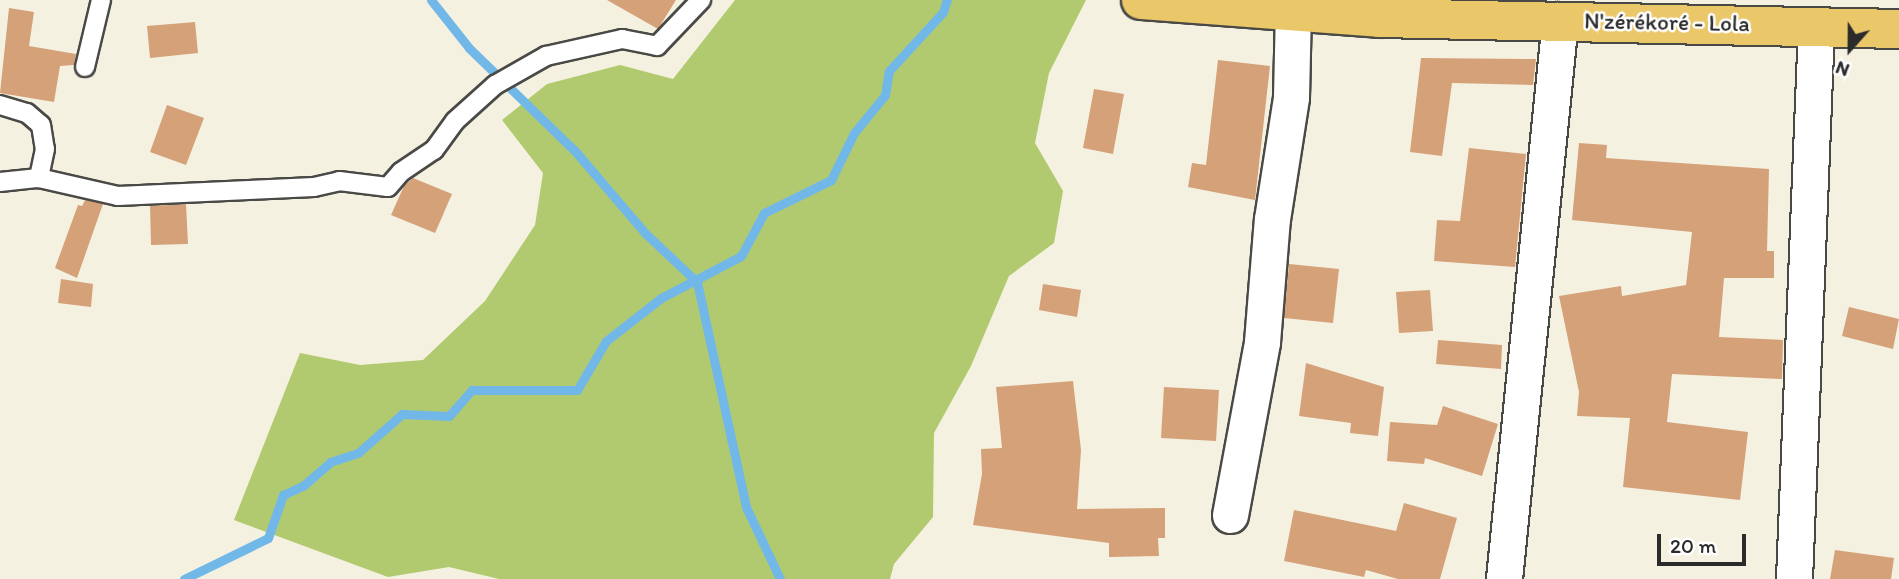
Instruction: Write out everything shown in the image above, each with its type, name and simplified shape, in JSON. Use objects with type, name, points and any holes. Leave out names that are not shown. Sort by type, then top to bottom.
[{"type":"highway","name":"N'zérékoré - Lola","points":[[1141,0],[1379,18],[1464,8],[1560,20],[1899,29]]},
{"type":"street","points":[[1230,515],[1262,342],[1272,219],[1291,97],[1293,12]]},
{"type":"street","points":[[1504,579],[1560,20]]},
{"type":"street","points":[[1794,579],[1816,26]]},
{"type":"lane","points":[[85,68],[101,0]]},
{"type":"lane","points":[[0,182],[38,178],[118,197],[314,187],[339,181],[388,187],[401,172],[434,150],[455,121],[495,85],[546,56],[622,39],[657,46],[701,0]]},
{"type":"lane","points":[[0,105],[26,113],[41,125],[45,149],[38,178]]},
{"type":"green space","points":[[735,0],[1086,0],[1049,73],[1035,143],[1063,191],[1054,243],[1009,276],[971,366],[934,433],[933,517],[894,564],[890,579],[499,579],[449,567],[388,577],[234,520],[300,353],[360,365],[423,360],[485,301],[535,225],[543,173],[502,120],[547,84],[620,65],[673,79]]},
{"type":"building","points":[[607,0],[676,0],[658,29]]},
{"type":"building","points":[[9,8],[34,12],[29,46],[76,54],[74,65],[60,66],[54,102],[0,93]]},
{"type":"building","points":[[195,22],[198,53],[150,58],[147,26]]},
{"type":"building","points":[[1421,58],[1536,59],[1533,85],[1452,83],[1442,156],[1410,152]]},
{"type":"building","points":[[1218,60],[1270,66],[1255,200],[1188,187],[1192,163],[1206,165]]},
{"type":"building","points":[[1094,89],[1124,94],[1113,154],[1083,148]]},
{"type":"building","points":[[167,105],[204,118],[186,165],[150,152]]},
{"type":"building","points":[[1579,143],[1607,145],[1606,158],[1769,169],[1767,251],[1774,251],[1774,278],[1724,278],[1719,337],[1783,340],[1782,379],[1672,374],[1667,422],[1748,432],[1740,500],[1623,487],[1630,418],[1577,416],[1579,392],[1559,296],[1621,286],[1622,296],[1686,285],[1692,232],[1572,220]]},
{"type":"building","points":[[1469,148],[1526,154],[1515,267],[1434,261],[1437,220],[1460,221]]},
{"type":"building","points":[[413,178],[452,194],[435,233],[391,215],[404,186]]},
{"type":"building","points":[[85,200],[103,204],[77,278],[55,268],[78,205],[82,206]]},
{"type":"building","points":[[186,204],[188,244],[151,245],[150,206]]},
{"type":"building","points":[[1289,264],[1339,269],[1333,323],[1284,318]]},
{"type":"building","points":[[61,279],[93,284],[91,307],[58,303]]},
{"type":"building","points":[[1043,284],[1081,290],[1077,317],[1039,310]]},
{"type":"building","points":[[1430,290],[1433,331],[1399,333],[1396,292]]},
{"type":"building","points":[[1849,307],[1899,319],[1893,349],[1842,336]]},
{"type":"building","points":[[1438,340],[1502,345],[1501,369],[1436,364]]},
{"type":"building","points":[[1306,363],[1384,387],[1378,436],[1350,433],[1351,423],[1299,416]]},
{"type":"building","points":[[1073,381],[1081,450],[1077,509],[1165,508],[1165,538],[1158,538],[1159,556],[1109,557],[1109,543],[973,525],[982,474],[981,449],[1002,448],[996,387]]},
{"type":"building","points":[[1164,387],[1219,390],[1216,441],[1161,438]]},
{"type":"building","points":[[1443,406],[1498,424],[1482,476],[1425,458],[1424,464],[1387,461],[1390,422],[1437,425]]},
{"type":"building","points":[[1404,503],[1457,518],[1440,579],[1398,579],[1366,570],[1364,577],[1284,561],[1294,510],[1396,531]]},
{"type":"building","points":[[1835,550],[1894,558],[1891,579],[1830,579]]},
{"type":"waterway","points":[[431,0],[469,48],[575,151],[645,233],[697,282],[746,507],[780,579]]},
{"type":"waterway","points":[[184,579],[268,538],[283,495],[304,485],[330,462],[358,453],[402,414],[449,416],[472,390],[577,390],[606,341],[661,298],[741,256],[764,213],[831,180],[854,133],[885,95],[889,71],[943,12],[947,0]]}]
